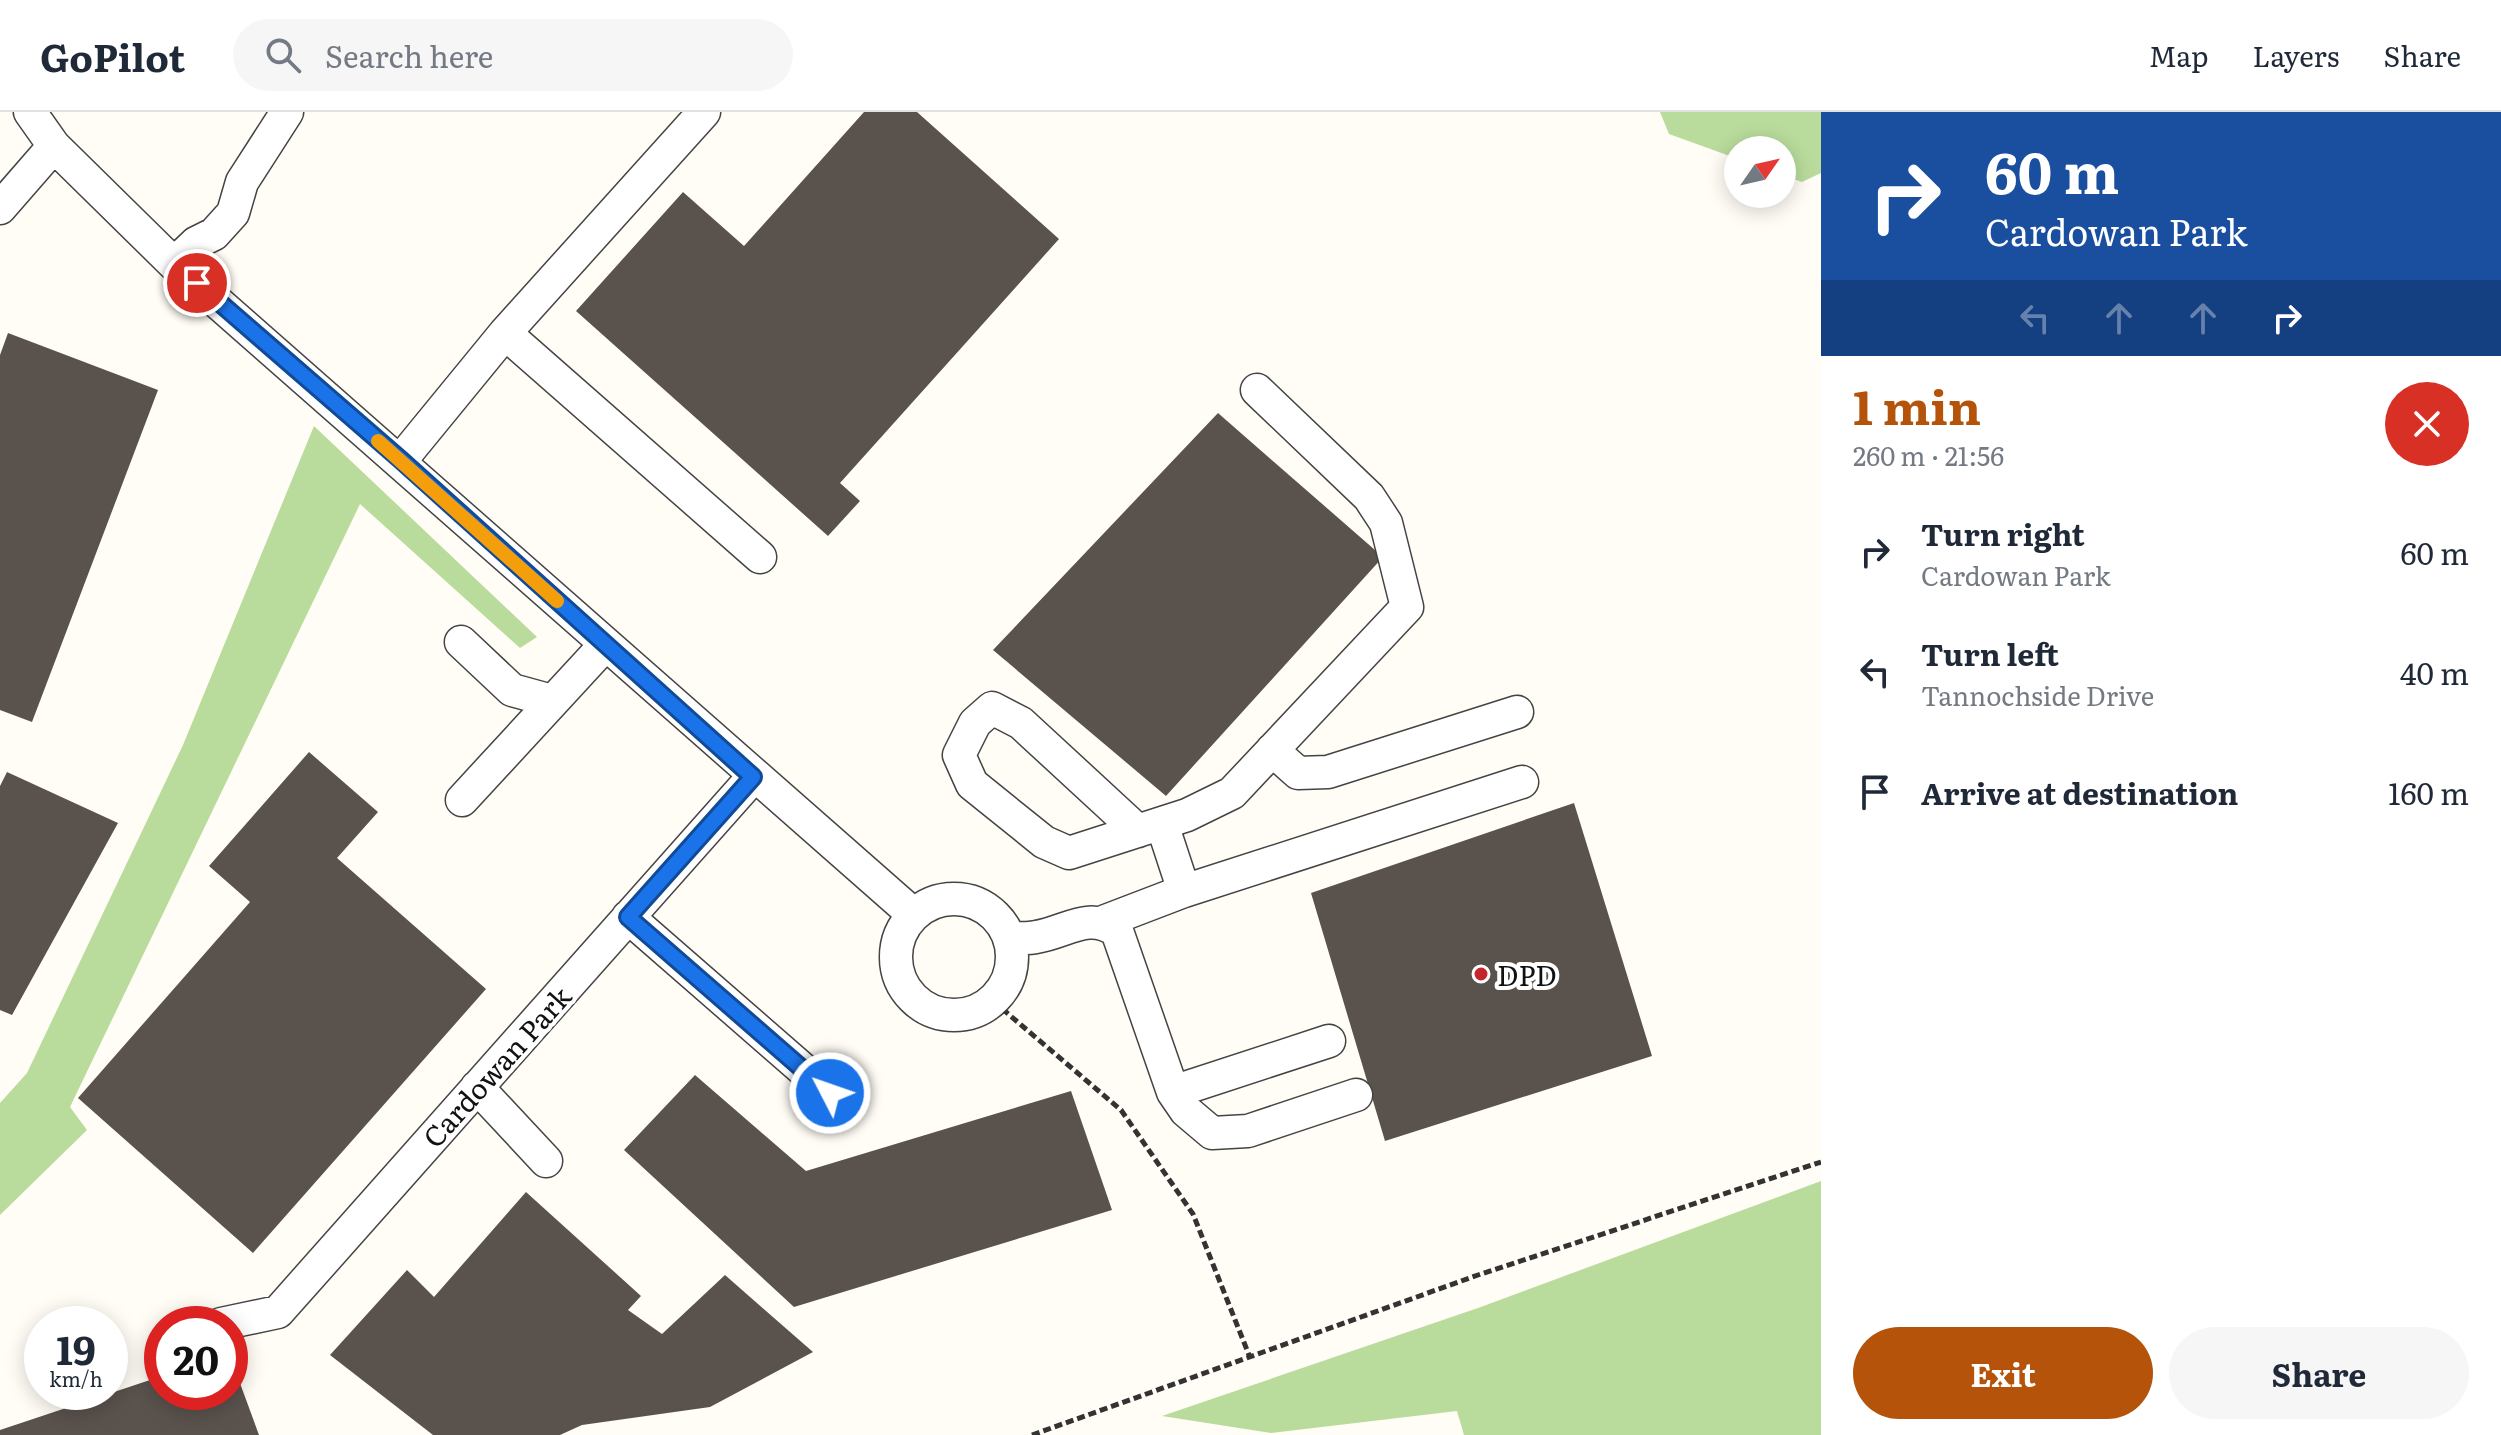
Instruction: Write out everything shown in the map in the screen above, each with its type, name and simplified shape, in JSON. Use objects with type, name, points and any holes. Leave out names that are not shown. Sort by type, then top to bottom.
[{"type":"street","points":[[30,112],[54,146],[185,253],[401,460],[753,777],[913,914]]},
{"type":"street","points":[[185,253],[214,234],[233,213],[242,182],[287,112]]},
{"type":"street","points":[[401,460],[505,333],[704,112]]},
{"type":"street","points":[[0,208],[54,146]]},
{"type":"street","points":[[505,333],[760,557]]},
{"type":"street","points":[[1184,891],[1150,827],[1021,723],[992,708],[975,723],[959,755],[972,784],[1044,842],[1069,853],[1150,827],[1232,793],[1407,607],[1386,523],[1369,497],[1257,390]]},
{"type":"street","points":[[461,642],[512,690],[552,701]]},
{"type":"street","points":[[462,800],[605,645]]},
{"type":"street","points":[[1272,750],[1298,773],[1328,772],[1517,712]]},
{"type":"street","name":"Cardowan Park","points":[[248,1318],[278,1312],[753,777]]},
{"type":"street","points":[[1010,938],[1036,937],[1081,922],[1103,922],[1184,891],[1522,782]]},
{"type":"street","points":[[963,898],[983,905],[1000,920],[1010,938],[1012,966],[1006,985],[993,1001],[975,1012],[956,1015],[935,1013],[913,999],[901,982],[895,952],[900,933],[913,914],[930,903],[963,898]]},
{"type":"street","points":[[628,917],[830,1093]]},
{"type":"street","points":[[1103,922],[1117,931],[1173,1092],[1186,1111],[1212,1133],[1248,1131],[1356,1095]]},
{"type":"street","points":[[1173,1092],[1329,1041]]},
{"type":"street","points":[[477,1087],[546,1161]]},
{"type":"path","points":[[993,1001],[1121,1110],[1193,1214],[1249,1355]]},
{"type":"path","points":[[1032,1435],[1249,1355],[1821,1162]]},
{"type":"green space","points":[[1660,112],[1821,112],[1821,173],[1802,182],[1796,180],[1796,136],[1724,136],[1724,154],[1669,134]]},
{"type":"green space","points":[[314,426],[537,637],[520,648],[360,504],[70,1107],[87,1130],[0,1215],[0,1103],[27,1073],[183,745]]},
{"type":"green space","points":[[1821,1181],[1821,1435],[1464,1435],[1457,1411],[1271,1433],[1162,1416],[1478,1308]]},
{"type":"building","points":[[864,112],[917,112],[1059,239],[840,483],[860,501],[828,536],[576,311],[683,192],[744,246]]},
{"type":"building","points":[[8,333],[158,390],[32,722],[0,710],[0,355]]},
{"type":"building","points":[[1218,413],[1383,557],[1166,796],[993,650]]},
{"type":"building","points":[[309,752],[378,812],[337,858],[486,989],[253,1253],[78,1098],[250,902],[209,866]]},
{"type":"building","points":[[7,772],[118,823],[12,1015],[0,1010],[0,786]]},
{"type":"building","name":"DPD","points":[[1574,803],[1652,1056],[1385,1141],[1311,893]]},
{"type":"building","points":[[695,1075],[806,1171],[1071,1091],[1112,1210],[794,1307],[624,1150]]},
{"type":"building","points":[[526,1192],[641,1296],[628,1310],[662,1334],[725,1275],[813,1352],[710,1407],[582,1425],[560,1435],[433,1435],[330,1355],[407,1270],[434,1297]]},
{"type":"building","points":[[144,1382],[144,1410],[248,1410],[248,1405],[259,1435],[0,1435],[0,1430],[60,1410],[128,1410],[128,1387]]},
{"type":"slow traffic","points":[[378,441],[557,601]]},
{"type":"place","name":"DPD","points":[[1481,974]]},
{"type":"route","points":[[197,283],[401,460],[753,777],[628,917],[830,1093]]}]
